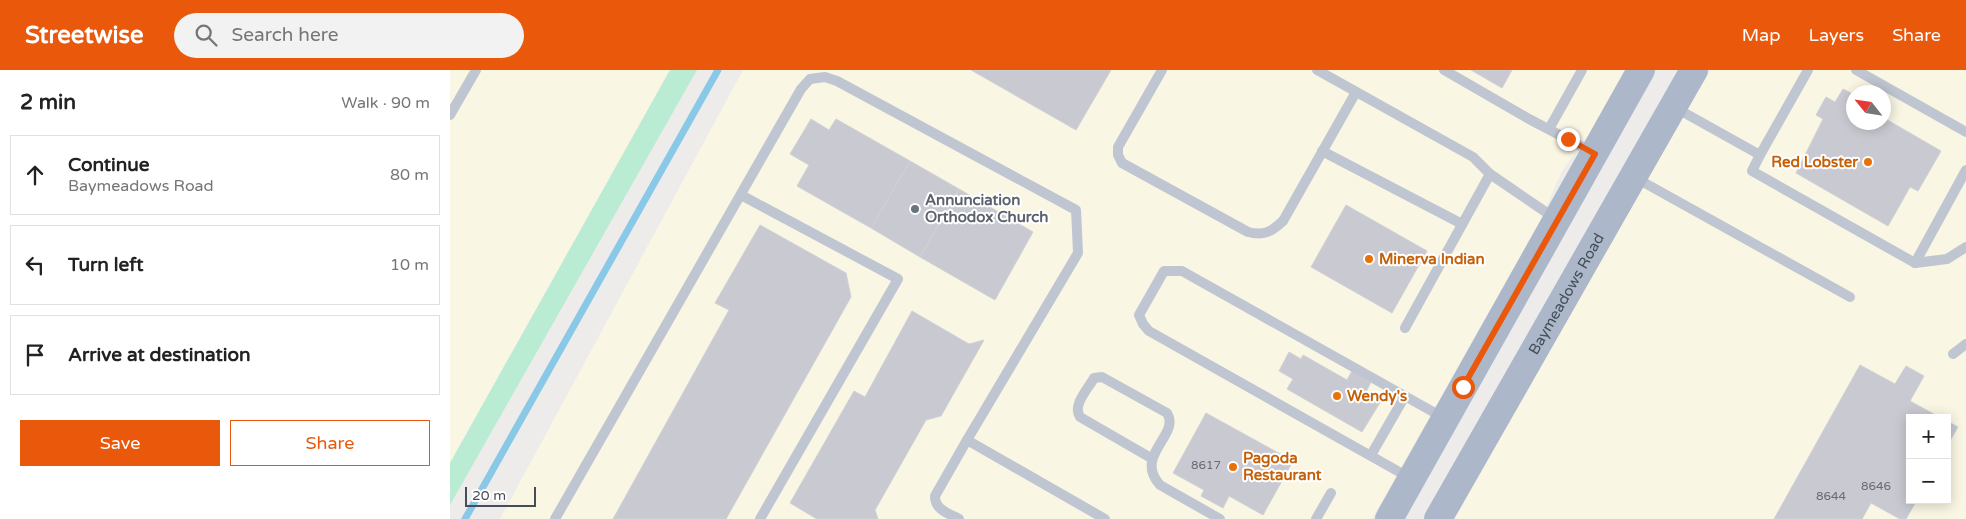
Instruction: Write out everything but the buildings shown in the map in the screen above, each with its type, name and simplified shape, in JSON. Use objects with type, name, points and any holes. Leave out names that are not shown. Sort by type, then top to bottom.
[{"type":"main road","points":[[1389,519],[1641,70]]},
{"type":"main road","name":"Baymeadows Road","points":[[1438,519],[1694,70]]},
{"type":"lane","points":[[450,115],[476,70]]},
{"type":"lane","points":[[1162,70],[1118,147],[1118,155],[1122,162],[1248,232],[1259,235],[1272,231],[1283,221],[1356,92]]},
{"type":"lane","points":[[1317,70],[1473,157],[1490,174],[1557,220]]},
{"type":"lane","points":[[1444,70],[1595,154]]},
{"type":"lane","points":[[1549,129],[1582,70]]},
{"type":"lane","points":[[1808,70],[1752,171],[1915,263],[1947,259],[1966,247]]},
{"type":"lane","points":[[1856,70],[1966,132]]},
{"type":"lane","points":[[556,519],[801,89],[810,79],[825,77],[837,81],[1076,210],[1078,254],[935,496],[935,503],[938,508],[959,519]]},
{"type":"lane","points":[[1673,106],[1760,155]]},
{"type":"lane","points":[[1322,151],[1462,224]]},
{"type":"lane","points":[[1915,263],[1966,170]]},
{"type":"lane","points":[[1405,328],[1490,174]]},
{"type":"lane","points":[[1633,177],[1850,297]]},
{"type":"lane","points":[[741,195],[898,280],[760,519]]},
{"type":"lane","points":[[1411,478],[1150,331],[1143,324],[1139,315],[1164,271],[1182,271],[1445,418]]},
{"type":"lane","points":[[1953,354],[1966,344]]},
{"type":"lane","points":[[1151,458],[1080,417],[1077,406],[1094,378],[1102,377],[1166,413],[1169,417],[1168,428],[1151,458],[1151,472],[1160,485],[1220,519]]},
{"type":"lane","points":[[1371,455],[1405,396]]},
{"type":"lane","points":[[967,440],[1099,518]]},
{"type":"lane","points":[[1316,519],[1331,493]]},
{"type":"shaded area","points":[[450,70],[670,70],[450,463]]},
{"type":"shaded area","points":[[743,70],[1626,70],[1592,130],[1562,171],[1540,221],[1372,519],[500,519]]},
{"type":"shaded area","points":[[1711,70],[1966,70],[1966,519],[1452,519],[1651,167]]},
{"type":"green space","points":[[670,70],[697,70],[450,505],[450,463]]},
{"type":"waterway","points":[[465,519],[718,70]]},
{"type":"place","name":"Red Lobster","points":[[1868,162]]},
{"type":"place","name":"Annunciation Orthodox Church","points":[[915,209]]},
{"type":"place","name":"Minerva Indian","points":[[1369,259]]},
{"type":"place","name":"Wendy's","points":[[1337,396]]},
{"type":"place","name":"Pagoda Restaurant","points":[[1233,467]]},
{"type":"route","points":[[1463,387],[1595,154],[1568,139]]}]
